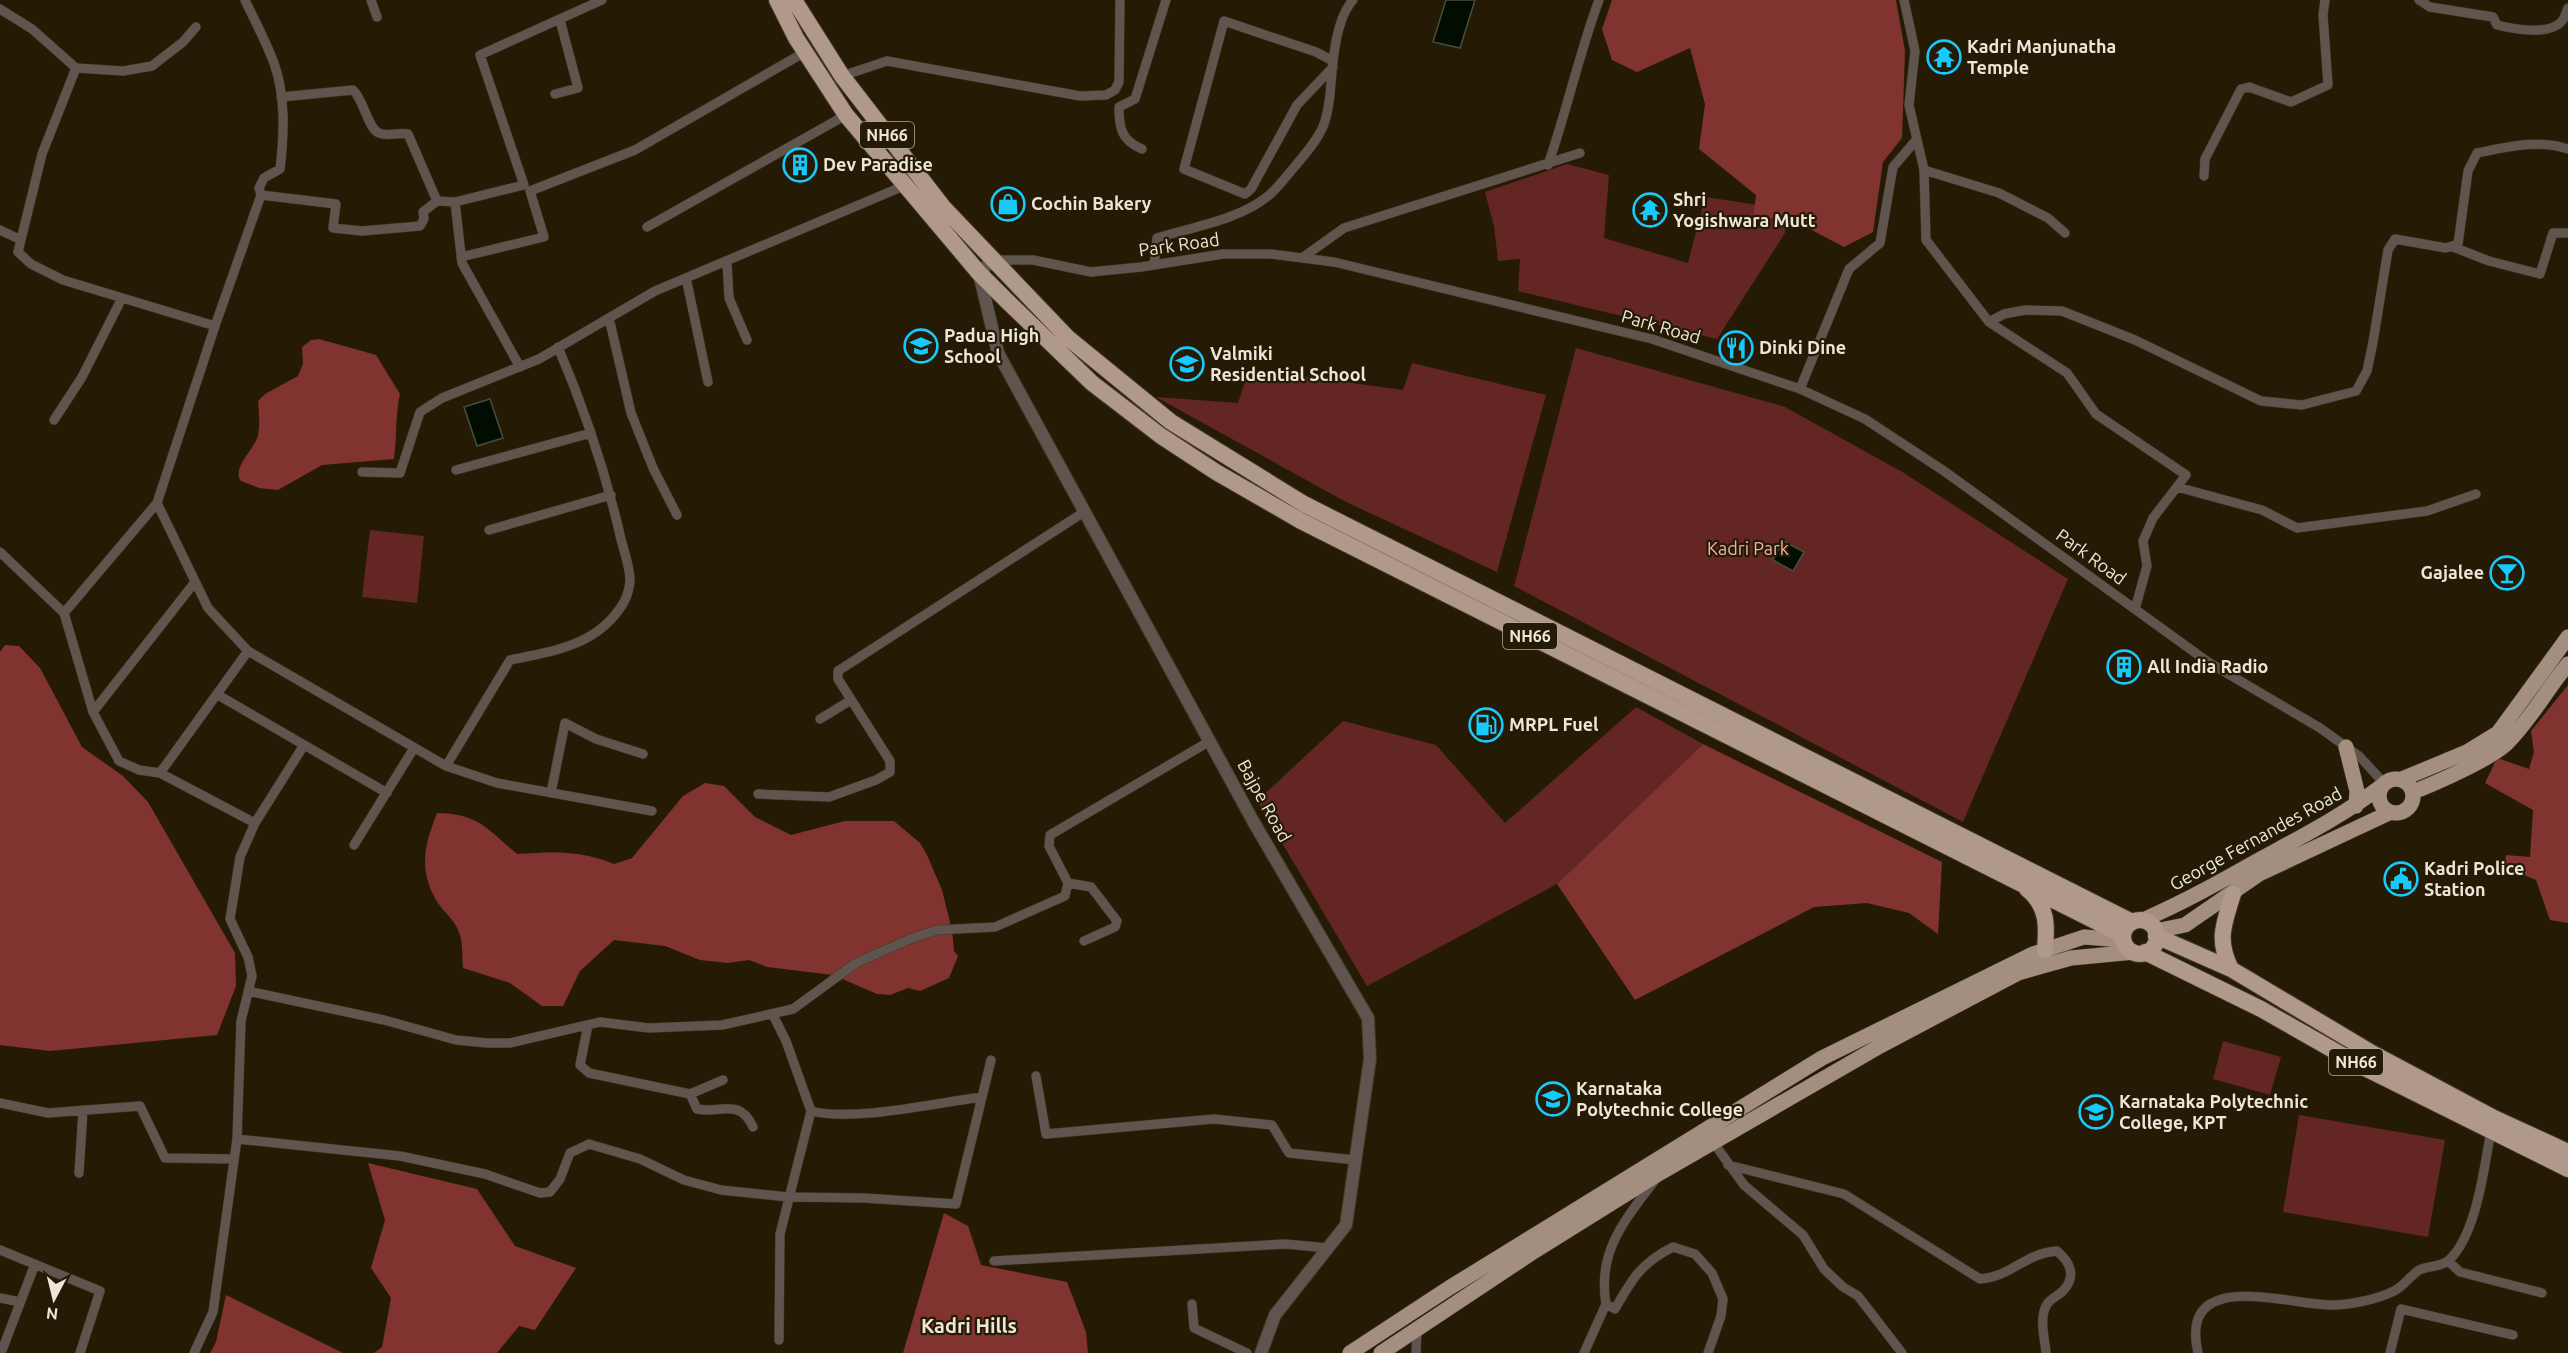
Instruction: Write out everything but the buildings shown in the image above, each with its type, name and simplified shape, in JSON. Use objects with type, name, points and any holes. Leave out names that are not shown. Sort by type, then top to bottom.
[{"type":"highway","name":"NH66","points":[[777,0],[805,52],[846,115],[979,273],[1092,383],[1161,436],[1216,472],[1300,521],[2015,880],[2139,936],[2231,969],[2372,1053],[2494,1118],[2568,1152]]},
{"type":"highway","name":"NH66","points":[[794,0],[842,76],[943,207],[1068,338],[1171,422],[1287,494],[2139,936],[2241,999],[2363,1067],[2568,1168]]},
{"type":"highway","points":[[2015,880],[2037,897],[2046,918],[2044,950]]},
{"type":"highway","points":[[2231,969],[2222,948],[2222,936],[2233,894]]},
{"type":"main road","name":"George Fernandes Road","points":[[2139,936],[2197,896],[2356,806],[2390,779],[2402,779],[2467,752],[2498,733],[2568,637]]},
{"type":"main road","name":"George Fernandes Road","points":[[2139,936],[2185,925],[2259,874],[2391,812],[2406,810],[2413,800],[2413,792],[2438,782],[2503,746],[2529,718],[2568,664]]},
{"type":"main road","points":[[2346,747],[2357,791],[2356,806]]},
{"type":"main road","points":[[2402,779],[2413,792]]},
{"type":"main road","points":[[2383,784],[2379,791],[2380,803],[2391,812]]},
{"type":"main road","points":[[1350,1353],[1449,1288],[1666,1164],[1713,1142],[2023,965],[2044,950],[2084,936],[2139,936]]},
{"type":"main road","points":[[1381,1353],[1821,1058],[2023,965],[2071,958],[2139,936]]},
{"type":"street","points":[[64,613],[157,503],[261,195],[259,188],[264,178],[280,169],[284,142],[281,97],[274,64],[245,0]]},
{"type":"street","points":[[371,0],[377,17]]},
{"type":"street","points":[[261,195],[336,204],[333,228],[362,231],[420,226],[424,219],[423,212],[437,201],[455,202],[524,185],[480,56],[602,0]]},
{"type":"street","points":[[842,76],[887,61],[1080,96],[1106,95],[1115,90],[1119,82],[1120,0]]},
{"type":"street","points":[[1142,149],[1129,143],[1119,128],[1119,106],[1135,99],[1166,0]]},
{"type":"street","points":[[1154,265],[1157,238],[1241,211],[1267,197],[1316,142],[1329,118],[1333,64],[1346,8],[1353,0]]},
{"type":"street","points":[[1548,165],[1567,110],[1584,40],[1599,0]]},
{"type":"street","points":[[1904,0],[1915,51],[1909,105],[1924,170],[1926,240],[1989,322],[2067,373],[2096,414],[2186,476],[2152,518],[2143,542],[2146,566],[2135,609]]},
{"type":"street","points":[[2204,176],[2205,159],[2241,89],[2249,87],[2292,102],[2328,85],[2323,15],[2325,0]]},
{"type":"street","points":[[2420,0],[2430,7],[2493,17],[2497,25],[2509,28],[2543,29],[2556,26],[2563,20],[2568,8]]},
{"type":"street","points":[[0,9],[32,29],[76,68],[123,71],[152,66],[183,42],[196,27]]},
{"type":"street","points":[[555,94],[578,88],[560,20]]},
{"type":"street","points":[[1224,21],[1316,52],[1333,64],[1297,105],[1251,189],[1245,194],[1184,170],[1224,21]]},
{"type":"street","points":[[461,257],[544,237],[530,191],[635,150],[805,52]]},
{"type":"street","points":[[76,68],[42,153],[18,252],[31,264],[63,280],[121,300],[215,326]]},
{"type":"street","points":[[281,97],[353,90],[359,95],[373,129],[378,133],[408,134],[437,201]]},
{"type":"street","points":[[647,226],[846,115]]},
{"type":"street","points":[[1800,389],[1849,269],[1880,243],[1893,167],[1917,139]]},
{"type":"street","points":[[2453,247],[2458,244],[2468,171],[2477,153],[2516,145],[2550,143],[2568,149]]},
{"type":"street","points":[[1302,258],[1344,228],[1580,153]]},
{"type":"street","points":[[1924,170],[1952,181],[1978,185],[1999,193],[2048,218],[2065,233]]},
{"type":"street","points":[[362,472],[400,473],[420,412],[442,398],[520,366],[558,347],[656,291],[906,185]]},
{"type":"street","points":[[455,202],[462,263],[520,366]]},
{"type":"street","points":[[0,230],[21,240]]},
{"type":"street","points":[[1989,322],[2004,314],[2025,310],[2062,310],[2136,340],[2261,401],[2302,405],[2356,391],[2367,371],[2388,250],[2395,239],[2453,247],[2499,264],[2540,274],[2553,233],[2568,233]]},
{"type":"street","name":"Park Road","points":[[992,260],[1033,260],[1091,272],[1223,254],[1271,254],[1334,262],[1652,339],[1800,389],[1865,419],[1944,471],[2208,662],[2320,728],[2346,747],[2383,784]]},
{"type":"street","points":[[979,273],[992,260]]},
{"type":"street","points":[[727,262],[729,298],[747,340]]},
{"type":"street","name":"Bajpe Road","points":[[979,273],[998,354],[1210,741],[1368,1018],[1370,1059],[1346,1225],[1275,1315],[1261,1353]]},
{"type":"street","points":[[686,278],[708,382]]},
{"type":"street","points":[[54,420],[82,377],[121,300]]},
{"type":"street","points":[[609,318],[631,413],[653,468],[677,515]]},
{"type":"street","points":[[446,766],[510,660],[558,651],[581,643],[606,627],[626,600],[630,580],[611,495],[558,347]]},
{"type":"street","points":[[456,470],[591,434]]},
{"type":"street","points":[[2177,487],[2262,510],[2297,528],[2427,511],[2476,494]]},
{"type":"street","points":[[489,530],[611,495]]},
{"type":"street","points":[[157,503],[208,608],[248,651],[446,766],[497,783],[652,811]]},
{"type":"street","points":[[758,794],[829,797],[876,780],[890,772],[890,760],[838,679],[838,671],[1084,512]]},
{"type":"street","points":[[0,552],[64,613],[93,712],[119,761],[139,770],[160,772],[255,823]]},
{"type":"street","points":[[93,712],[195,582]]},
{"type":"street","points":[[160,772],[248,651]]},
{"type":"street","points":[[218,694],[387,793]]},
{"type":"street","points":[[820,719],[851,700]]},
{"type":"street","points":[[551,793],[565,723],[596,739],[643,754]]},
{"type":"street","points":[[248,991],[384,1020],[456,1040],[487,1043],[510,1043],[600,1022],[650,1028],[692,1028],[722,1026],[773,1015],[793,1009],[856,963],[937,930],[995,927],[1065,896],[1068,884],[1049,846],[1050,835],[1210,741]]},
{"type":"street","points":[[194,1353],[213,1312],[237,1139],[241,1021],[252,976],[248,957],[230,919],[240,857],[255,823],[304,745]]},
{"type":"street","points":[[354,845],[414,748]]},
{"type":"street","points":[[1068,884],[1091,887],[1117,921],[1115,927],[1084,941]]},
{"type":"street","points":[[773,1015],[786,1041],[811,1111],[780,1234],[779,1340]]},
{"type":"street","points":[[588,1025],[580,1065],[583,1070],[657,1089],[690,1094],[723,1080]]},
{"type":"street","points":[[237,1139],[400,1156],[486,1174],[540,1193],[550,1192],[560,1179],[570,1153],[589,1144],[640,1159],[684,1180],[721,1190],[788,1197],[864,1198],[956,1204],[991,1060]]},
{"type":"street","points":[[1036,1076],[1046,1134],[1214,1119],[1272,1125],[1289,1153],[1355,1160]]},
{"type":"street","points":[[690,1094],[697,1109],[737,1110],[749,1118],[753,1127]]},
{"type":"street","points":[[811,1111],[828,1115],[850,1115],[982,1097]]},
{"type":"street","points":[[0,1103],[48,1113],[140,1106],[165,1158],[234,1159]]},
{"type":"street","points":[[79,1173],[83,1110]]},
{"type":"street","points":[[2198,1353],[2196,1332],[2199,1316],[2208,1305],[2225,1297],[2252,1296],[2333,1305],[2358,1301],[2396,1291],[2419,1270],[2448,1261],[2463,1239],[2476,1204],[2491,1131]]},
{"type":"street","points":[[1713,1142],[1744,1185],[1803,1235],[1824,1269],[1843,1287],[1858,1296],[1899,1352]]},
{"type":"street","points":[[1584,1353],[1606,1304],[1603,1287],[1608,1254],[1620,1226],[1666,1164]]},
{"type":"street","points":[[1728,1165],[1844,1194],[1980,1278],[1994,1278],[2039,1252],[2057,1251],[2068,1260],[2071,1268],[2070,1279],[2063,1291],[2046,1306],[2043,1321],[2046,1353]]},
{"type":"street","points":[[994,1261],[1285,1244],[1328,1248]]},
{"type":"street","points":[[1606,1304],[1615,1309],[1650,1259],[1673,1247],[1695,1254],[1712,1273],[1723,1299],[1721,1316],[1708,1353]]},
{"type":"street","points":[[0,1250],[100,1291],[80,1353]]},
{"type":"street","points":[[2448,1261],[2460,1272],[2542,1293]]},
{"type":"street","points":[[1,1353],[35,1264]]},
{"type":"street","points":[[0,1298],[20,1302]]},
{"type":"street","points":[[1192,1304],[1194,1328],[1247,1353]]},
{"type":"street","points":[[2390,1353],[2401,1309],[2513,1335]]},
{"type":"street","points":[[1416,1353],[1417,1329]]},
{"type":"green space","points":[[1567,164],[1609,175],[1604,238],[1688,263],[1705,197],[1752,204],[1787,217],[1785,233],[1717,339],[1518,291],[1520,259],[1498,261],[1494,226],[1485,192]]},
{"type":"green space","name":"Kadri Park","points":[[1576,348],[1785,407],[1904,473],[2068,579],[1963,822],[1514,586]]},
{"type":"green space","points":[[1412,363],[1546,395],[1497,572],[1346,502],[1156,397],[1238,403],[1249,369],[1403,390]]},
{"type":"green space","points":[[370,530],[424,536],[417,603],[362,597]]},
{"type":"green space","points":[[1636,707],[1703,744],[1557,884],[1367,986],[1257,801],[1343,721],[1436,745],[1505,823]]},
{"type":"green space","points":[[2223,1041],[2281,1057],[2270,1095],[2213,1079]]},
{"type":"green space","points":[[2299,1115],[2445,1140],[2428,1237],[2283,1212]]},
{"type":"shaded area","points":[[1446,0],[1475,0],[1460,48],[1433,42]]},
{"type":"shaded area","points":[[1612,0],[1896,0],[1905,51],[1902,138],[1883,162],[1873,232],[1844,247],[1787,217],[1753,219],[1756,195],[1699,149],[1705,104],[1690,48],[1637,72],[1612,60],[1602,29]]},
{"type":"shaded area","points":[[319,339],[376,355],[400,394],[394,459],[322,465],[278,490],[259,488],[241,481],[239,470],[241,464],[258,435],[258,401],[265,394],[298,376],[303,364],[302,347],[311,340]]},
{"type":"shaded area","points":[[490,399],[503,438],[477,446],[464,407]]},
{"type":"shaded area","points":[[1783,541],[1804,552],[1793,571],[1773,560]]},
{"type":"shaded area","points":[[5,645],[19,646],[40,668],[82,747],[123,776],[148,802],[235,953],[236,986],[217,1035],[50,1051],[0,1045],[0,652]]},
{"type":"shaded area","points":[[2568,685],[2568,923],[2550,920],[2536,880],[2504,867],[2506,855],[2530,857],[2533,810],[2485,783],[2497,758],[2529,769],[2534,752],[2531,731]]},
{"type":"shaded area","points":[[1703,744],[1942,862],[1938,934],[1909,913],[1867,903],[1814,907],[1635,1000],[1557,884]]},
{"type":"shaded area","points":[[705,783],[724,786],[755,817],[791,835],[845,821],[894,821],[920,843],[942,890],[952,930],[954,951],[958,956],[949,978],[920,991],[908,988],[890,995],[877,994],[833,975],[767,967],[749,960],[728,963],[700,960],[665,946],[614,940],[580,971],[563,1006],[542,1006],[510,983],[463,968],[460,935],[430,889],[425,867],[429,835],[437,813],[463,816],[481,824],[517,854],[578,854],[614,864],[632,858],[683,796]]},
{"type":"shaded area","points":[[368,1163],[477,1189],[515,1246],[576,1268],[535,1330],[519,1326],[497,1353],[374,1353],[382,1347],[391,1298],[371,1268],[385,1220]]},
{"type":"shaded area","points":[[944,1213],[968,1226],[981,1265],[1067,1282],[1086,1332],[1088,1353],[903,1353]]},
{"type":"shaded area","points":[[226,1295],[343,1353],[210,1353],[216,1342]]},
{"type":"place","name":"Kadri Manjunatha Temple","points":[[1944,57]]},
{"type":"place","name":"Dev Paradise","points":[[800,165]]},
{"type":"place","name":"Cochin Bakery","points":[[1008,204]]},
{"type":"place","name":"Shri Yogishwara Mutt","points":[[1650,210]]},
{"type":"place","name":"Padua High School","points":[[921,346]]},
{"type":"place","name":"Dinki Dine","points":[[1736,348]]},
{"type":"place","name":"Valmiki Residential School","points":[[1187,364]]},
{"type":"place","name":"Gajalee","points":[[2507,573]]},
{"type":"place","name":"All India Radio","points":[[2124,667]]},
{"type":"place","name":"MRPL Fuel","points":[[1486,725]]},
{"type":"place","name":"Kadri Police Station","points":[[2401,879]]},
{"type":"place","name":"Karnataka Polytechnic College","points":[[1553,1099]]},
{"type":"place","name":"Karnataka Polytechnic College, KPT","points":[[2096,1112]]},
{"type":"district","name":"Kadri Hills","points":[[969,1326]]}]
